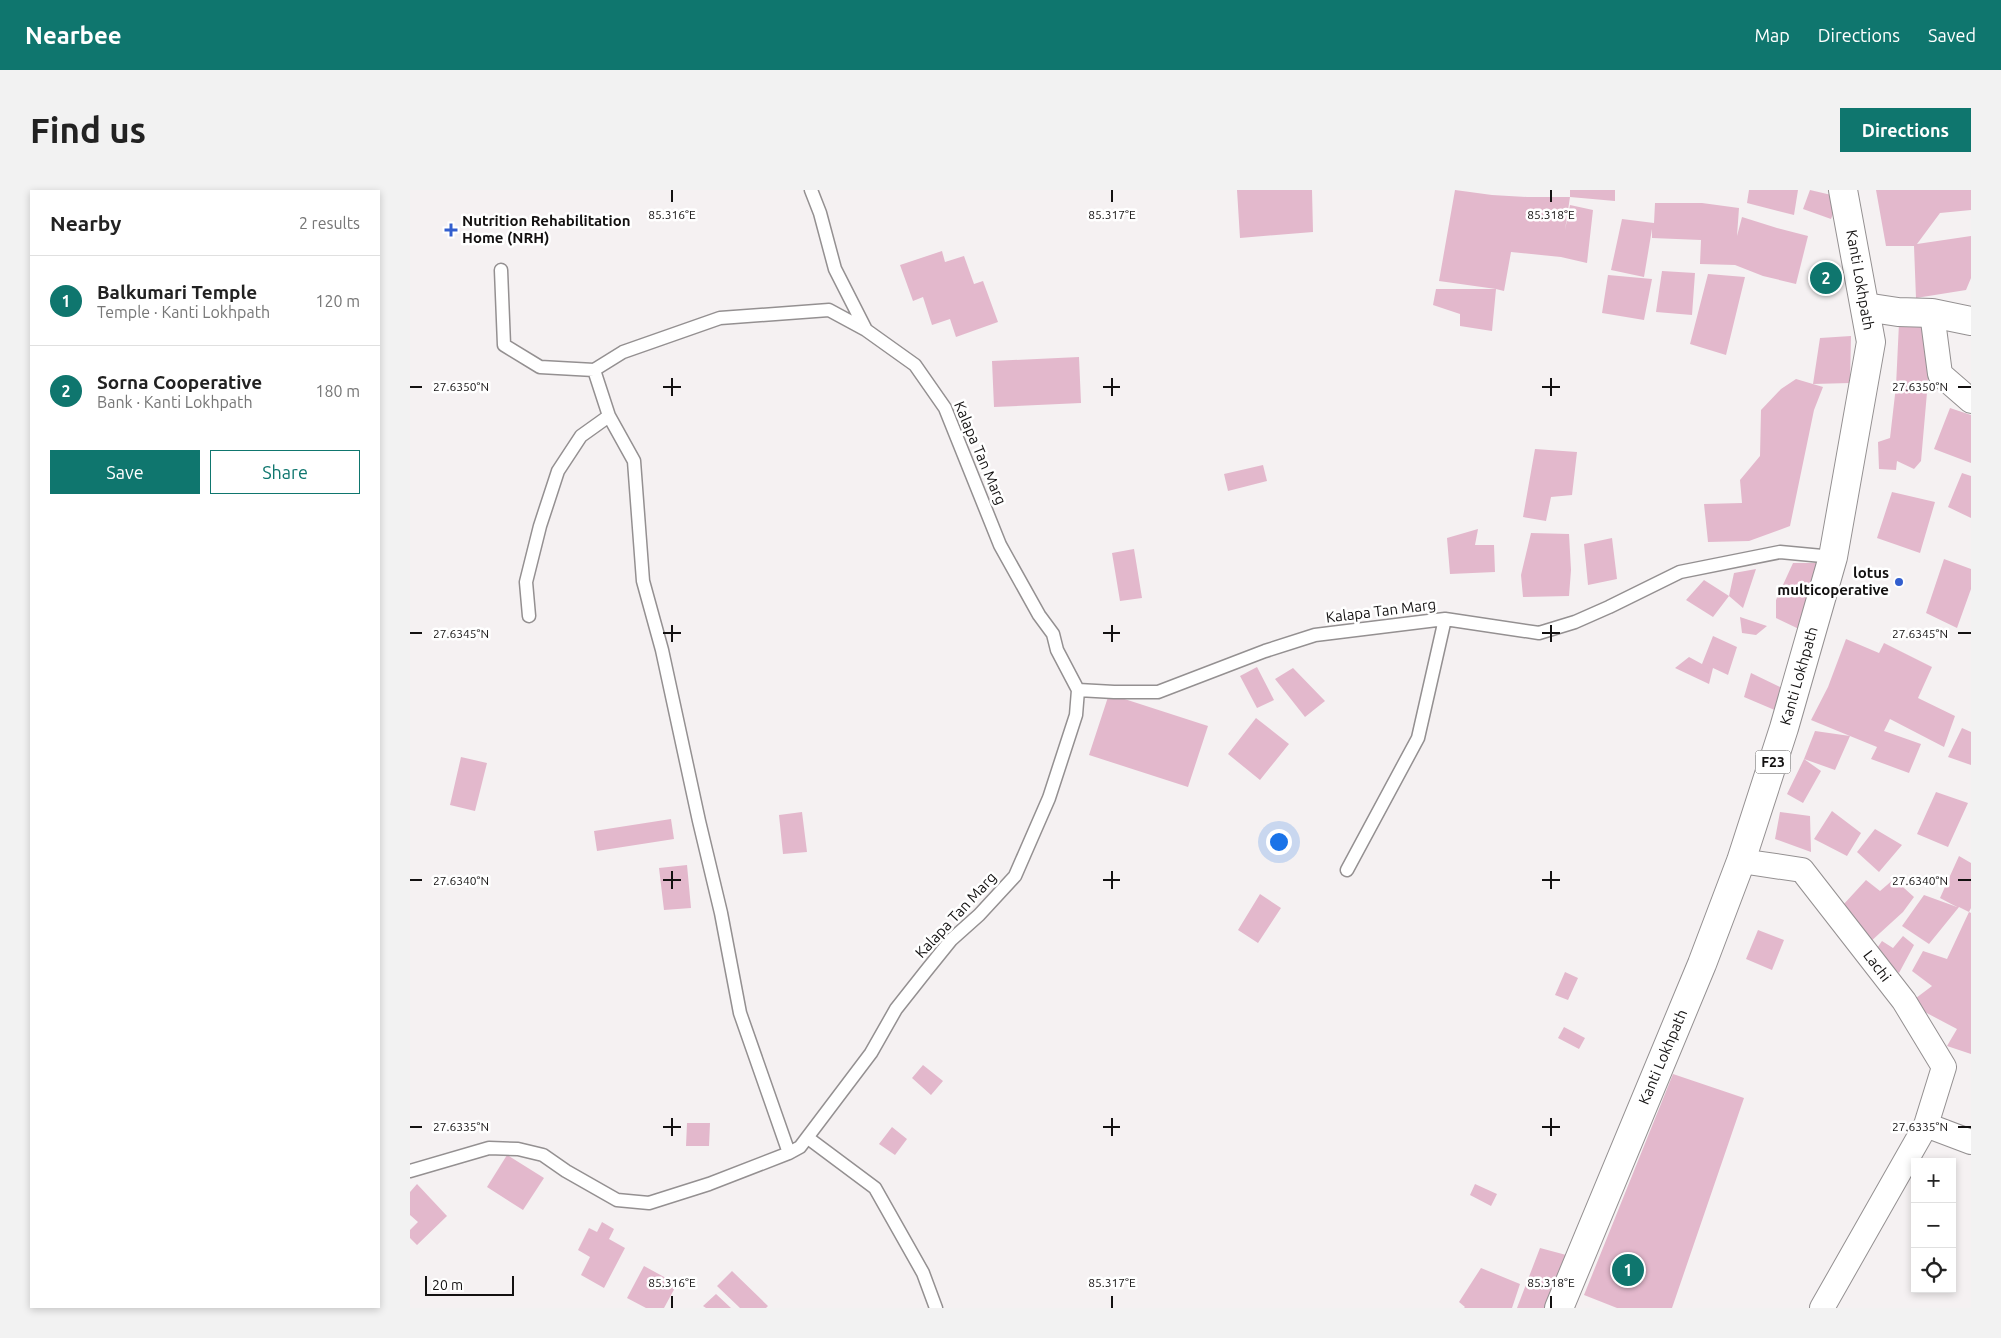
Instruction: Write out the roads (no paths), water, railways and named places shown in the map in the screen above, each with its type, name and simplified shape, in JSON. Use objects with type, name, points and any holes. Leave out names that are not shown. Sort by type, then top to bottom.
[{"type":"main road","name":"Kanti Lokhpath","points":[[1559,1308],[1702,964],[1741,861],[1784,728],[1833,557],[1871,342],[1843,190]]},
{"type":"main road","points":[[1864,307],[1898,312],[1932,313],[1971,321]]},
{"type":"street","points":[[1932,313],[1940,374],[1971,401]]},
{"type":"street","name":"Lachi","points":[[1741,861],[1802,870],[1904,1001],[1944,1067],[1926,1125],[1822,1308]]},
{"type":"street","points":[[1926,1125],[1971,1142]]},
{"type":"lane","name":"Kalapa Tan Marg","points":[[410,1171],[489,1148],[518,1149],[544,1155],[566,1171],[617,1200],[649,1203],[709,1184],[789,1153],[808,1138],[871,1053],[896,1009],[951,940],[979,915],[1015,876],[1049,798],[1076,715],[1078,690],[1058,650],[1053,634],[1000,545],[946,408],[915,365],[866,330],[835,269],[820,213],[811,190]]},
{"type":"lane","points":[[501,270],[504,345],[540,367],[594,370],[624,352],[720,318],[829,310],[866,330]]},
{"type":"lane","points":[[594,370],[609,416],[634,461],[643,581],[662,650],[721,913],[740,1013],[789,1153]]},
{"type":"lane","points":[[529,616],[526,582],[540,526],[558,471],[581,436],[609,416]]},
{"type":"lane","name":"Kalapa Tan Marg","points":[[1078,690],[1158,692],[1265,651],[1315,636],[1445,619],[1539,632],[1575,622],[1680,572],[1780,552],[1833,557]]},
{"type":"lane","points":[[1347,870],[1418,738],[1445,619]]},
{"type":"lane","points":[[808,1138],[875,1188],[923,1273],[936,1308]]},
{"type":"place","name":"Nutrition Rehabilitation Home (NRH)","points":[[451,230]]},
{"type":"place","name":"Sorna Cooperative","points":[[1826,278]]},
{"type":"place","name":"lotus multicoperative","points":[[1899,582]]},
{"type":"place","name":"Balkumari Temple","points":[[1628,1270]]}]
